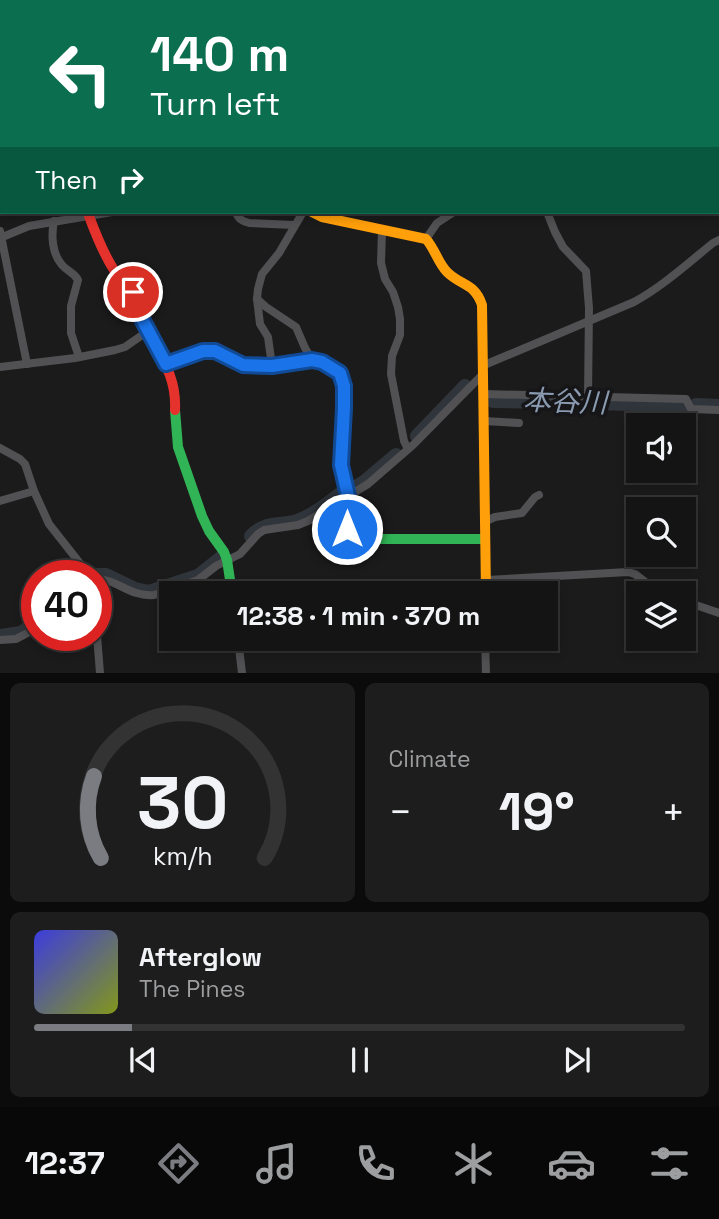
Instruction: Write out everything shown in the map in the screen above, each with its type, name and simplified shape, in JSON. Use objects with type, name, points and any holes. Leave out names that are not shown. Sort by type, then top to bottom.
[{"type":"street","points":[[27,364],[0,235],[95,214],[98,241],[116,271],[133,292],[148,331],[166,364],[175,390],[174,418],[178,447],[202,516],[224,552],[230,581]]},
{"type":"street","points":[[237,214],[242,221],[294,225]]},
{"type":"street","points":[[272,366],[268,337],[260,324],[257,299],[260,280],[302,214]]},
{"type":"street","points":[[316,214],[322,217],[349,218],[382,231],[426,239],[436,251],[446,271],[470,284],[480,296],[486,580],[628,572],[644,581]]},
{"type":"street","points":[[426,239],[437,223],[451,214]]},
{"type":"street","points":[[548,214],[563,247],[586,271],[589,320],[588,397]]},
{"type":"street","points":[[54,221],[52,236],[57,257],[61,265],[73,272],[78,280],[71,306],[71,333],[79,357]]},
{"type":"street","points":[[382,231],[381,263],[398,307],[401,327],[392,356],[391,374],[404,441],[408,449]]},
{"type":"street","points":[[112,582],[135,594],[155,595],[198,580],[216,566],[240,554],[264,530],[298,525],[368,484],[408,449],[482,370],[648,294],[719,240]]},
{"type":"street","points":[[257,299],[296,327],[312,360]]},
{"type":"street","points":[[0,367],[79,357],[125,347],[148,331]]},
{"type":"street","points":[[166,364],[203,351],[215,351],[243,365],[272,366],[312,360],[335,369],[342,379],[344,408],[341,465],[348,496],[348,534],[356,539],[484,539]]},
{"type":"street","points":[[483,394],[686,399],[691,409],[719,410]]},
{"type":"street","points":[[484,421],[519,423]]},
{"type":"street","points":[[0,448],[25,464],[49,524],[77,560]]},
{"type":"street","points":[[0,501],[34,491]]},
{"type":"street","points":[[484,522],[495,517],[522,513],[539,495]]},
{"type":"street","points":[[696,605],[719,612]]},
{"type":"street","points":[[0,640],[21,636]]},
{"type":"street","points":[[98,651],[100,673]]},
{"type":"street","points":[[239,651],[242,673]]},
{"type":"street","points":[[485,651],[486,673]]},
{"type":"waterway","name":"本谷川","points":[[417,436],[466,387]]},
{"type":"waterway","name":"本谷川","points":[[488,399],[685,405]]},
{"type":"waterway","name":"本谷川","points":[[696,405],[719,406]]},
{"type":"waterway","name":"本谷川","points":[[353,489],[396,455]]},
{"type":"waterway","name":"本谷川","points":[[251,536],[263,527],[295,522],[308,516],[343,492]]},
{"type":"waterway","name":"本谷川","points":[[112,578],[135,589],[149,592],[198,576],[222,557]]},
{"type":"waterway","name":"本谷川","points":[[0,636],[21,633]]},
{"type":"traffic: fast","points":[[166,364],[203,351],[215,351],[243,365],[272,366],[314,360],[322,362],[340,373],[343,386],[341,465],[348,496],[348,534],[356,539],[484,539]]},
{"type":"traffic: fast","points":[[175,410],[178,447],[202,516],[224,552],[230,581]]},
{"type":"traffic: slow","points":[[316,214],[426,239],[447,272],[472,289],[479,298],[482,305],[486,581]]},
{"type":"traffic: jam","points":[[89,216],[110,264],[133,294],[143,321],[165,364],[173,385],[175,410]]},
{"type":"route","points":[[133,292],[151,339],[166,364],[203,351],[215,351],[243,365],[272,366],[312,360],[322,362],[340,373],[344,386],[341,465],[348,496],[347,529]]}]
